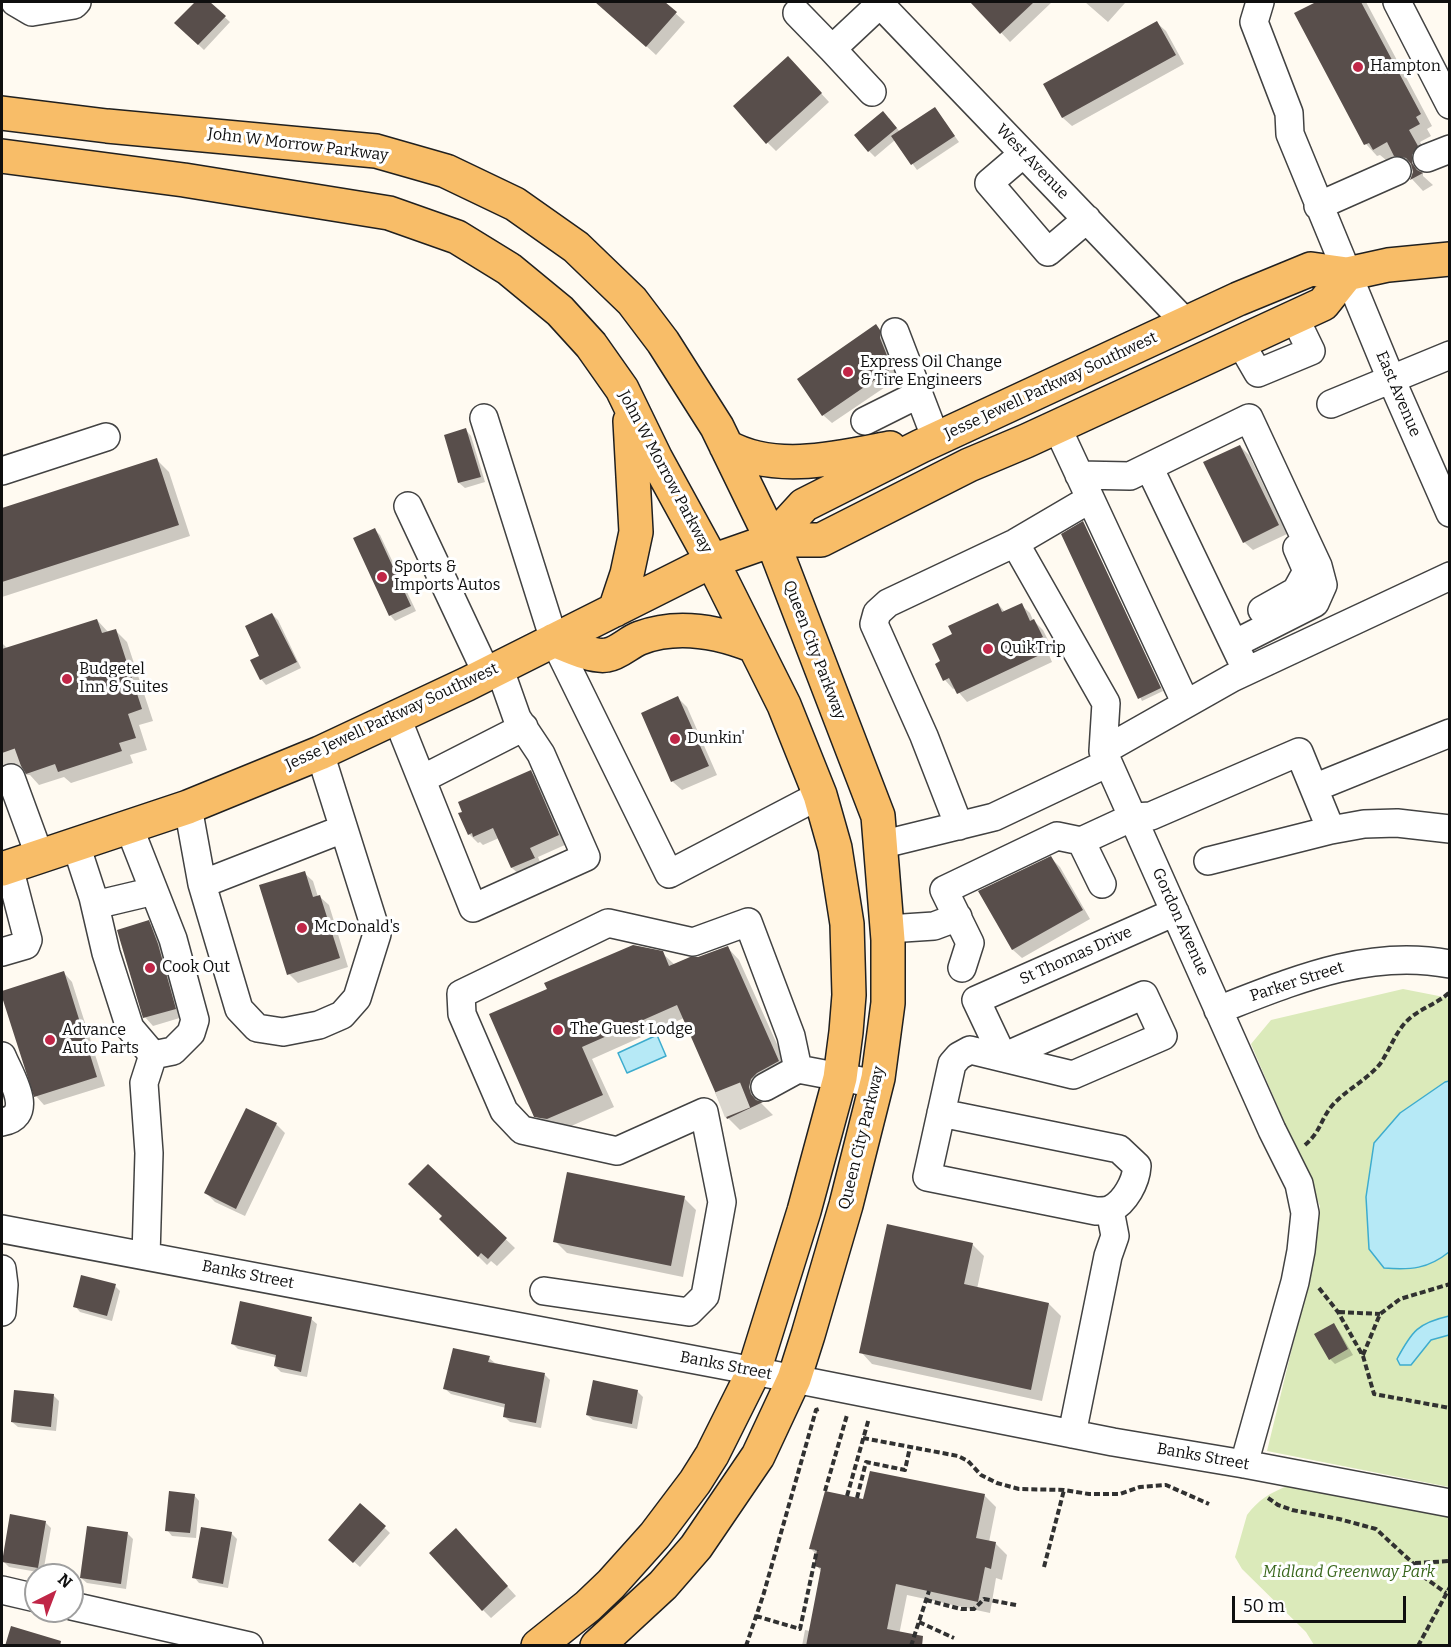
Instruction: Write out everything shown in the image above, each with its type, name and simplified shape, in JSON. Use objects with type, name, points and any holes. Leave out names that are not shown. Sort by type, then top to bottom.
[{"type":"main road","name":"John W Morrow Parkway","points":[[2,112],[108,126],[376,151],[446,171],[515,204],[576,248],[633,301],[663,342],[717,427],[772,540]]},
{"type":"main road","name":"John W Morrow Parkway","points":[[2,156],[184,180],[389,213],[457,237],[509,269],[560,311],[591,345],[622,389],[712,561]]},
{"type":"main road","name":"Jesse Jewell Parkway Southwest","points":[[772,540],[804,505],[929,443],[1238,299],[1311,269],[1347,274],[1388,265],[1449,259]]},
{"type":"main road","name":"Jesse Jewell Parkway Southwest","points":[[5,868],[188,807],[320,753],[397,718],[712,561],[772,540],[820,540],[969,465],[1057,427],[1323,304],[1347,274]]},
{"type":"main road","points":[[615,610],[627,574],[636,532],[629,404]]},
{"type":"main road","points":[[726,446],[741,455],[781,461],[838,459],[929,443]]},
{"type":"main road","name":"Queen City Parkway","points":[[597,1646],[663,1585],[696,1547],[758,1456],[794,1379],[846,1205],[877,1084],[888,1003],[888,929],[878,816],[772,540]]},
{"type":"main road","points":[[538,1646],[588,1606],[656,1535],[712,1455],[754,1371],[804,1211],[840,1078],[849,995],[847,924],[835,848],[820,795],[783,705],[712,561]]},
{"type":"main road","points":[[554,640],[591,653],[607,655],[640,638],[674,631],[704,632],[736,639],[754,646]]},
{"type":"street","points":[[15,2],[32,12],[74,5],[77,2]]},
{"type":"street","name":"East Avenue","points":[[1260,2],[1254,22],[1289,113],[1290,134],[1318,206],[1449,513]]},
{"type":"street","points":[[1397,2],[1449,105]]},
{"type":"street","points":[[832,49],[879,3]]},
{"type":"street","name":"West Avenue","points":[[879,3],[1186,323]]},
{"type":"street","points":[[797,13],[872,92]]},
{"type":"street","points":[[1023,154],[989,183],[1048,252],[1087,219]]},
{"type":"street","points":[[1318,206],[1397,171]]},
{"type":"street","points":[[895,332],[919,394],[929,443]]},
{"type":"street","points":[[1331,404],[1449,355]]},
{"type":"street","points":[[865,421],[919,394]]},
{"type":"street","points":[[484,418],[554,640],[669,874],[820,795]]},
{"type":"street","points":[[959,826],[924,736],[874,624],[877,613],[888,603],[1094,506],[1140,472],[1252,425],[1318,566],[1323,585],[1315,603],[1230,637]]},
{"type":"street","points":[[1057,427],[1185,704]]},
{"type":"street","points":[[2,471],[106,437]]},
{"type":"street","points":[[1079,475],[1140,472]]},
{"type":"street","points":[[1140,472],[1230,637],[1246,671]]},
{"type":"street","points":[[397,718],[473,909],[586,857],[541,754],[517,718],[408,506]]},
{"type":"street","points":[[1015,543],[1106,703],[1106,757]]},
{"type":"street","points":[[880,845],[994,817],[1106,757],[1185,704],[1246,671],[1449,576]]},
{"type":"street","points":[[422,779],[524,727]]},
{"type":"street","points":[[1314,788],[1449,733]]},
{"type":"street","points":[[962,968],[970,943],[944,890],[1057,836],[1081,841],[1133,817],[1151,816],[1299,752],[1332,830]]},
{"type":"street","points":[[188,807],[202,884],[239,1009],[257,1028],[283,1032],[319,1025],[342,1015],[357,998],[376,934],[320,753]]},
{"type":"street","name":"Gordon Avenue","points":[[1106,757],[1218,1010],[1299,1184],[1305,1213],[1295,1282],[1244,1464]]},
{"type":"street","points":[[11,778],[40,857]]},
{"type":"street","points":[[1208,861],[1364,824],[1397,823],[1449,829]]},
{"type":"street","points":[[129,827],[173,939],[195,1020],[191,1033],[173,1051],[153,1055]]},
{"type":"street","points":[[202,884],[343,829]]},
{"type":"street","points":[[1081,841],[1102,884]]},
{"type":"street","points":[[76,845],[130,1028],[153,1055]]},
{"type":"street","points":[[2,952],[26,945],[28,940],[5,868]]},
{"type":"street","points":[[95,904],[154,891]]},
{"type":"street","name":"St Thomas Drive","points":[[1004,1057],[976,1000],[1175,912]]},
{"type":"street","points":[[888,929],[934,926],[958,917]]},
{"type":"street","points":[[544,1291],[689,1312],[705,1296],[722,1202],[712,1108],[617,1151],[522,1130],[504,1111],[462,1014],[461,994],[608,923],[693,942],[748,922],[791,1036],[798,1069]]},
{"type":"street","name":"Parker Street","points":[[1218,1010],[1308,975],[1342,966],[1399,960],[1449,964]]},
{"type":"street","points":[[941,1113],[1119,1149],[1137,1166],[1136,1177],[1122,1201],[1110,1210],[1096,1211],[927,1177],[941,1113],[952,1064],[959,1056],[970,1050],[1073,1075],[1163,1036],[1144,995],[1004,1057]]},
{"type":"street","points":[[146,1256],[149,1153],[144,1083],[153,1055]]},
{"type":"street","points":[[2,1056],[21,1101],[19,1112],[9,1120],[2,1122]]},
{"type":"street","points":[[765,1087],[798,1069],[877,1084]]},
{"type":"street","points":[[1072,1434],[1108,1256],[1115,1236],[1110,1210]]},
{"type":"street","name":"Banks Street","points":[[2,1229],[754,1371],[1072,1434],[1449,1503]]},
{"type":"street","points":[[2,1269],[4,1285],[2,1312]]},
{"type":"street","points":[[2,1590],[24,1595]]},
{"type":"street","points":[[84,1609],[249,1646]]},
{"type":"path","points":[[1304,1146],[1320,1128],[1329,1110],[1338,1100],[1369,1076],[1380,1064],[1404,1024],[1415,1013],[1442,1000],[1449,992]]},
{"type":"path","points":[[1363,1356],[1380,1314],[1400,1299],[1449,1284]]},
{"type":"path","points":[[1316,1285],[1338,1312],[1363,1356],[1374,1394],[1449,1408]]},
{"type":"path","points":[[1338,1312],[1380,1314]]},
{"type":"path","points":[[746,1646],[816,1410],[826,1407]]},
{"type":"path","points":[[825,1491],[848,1411]]},
{"type":"path","points":[[847,1496],[870,1415],[859,1413]]},
{"type":"path","points":[[863,1438],[958,1456],[997,1483],[1019,1489],[1120,1494],[1140,1487],[1166,1485],[1209,1504]]},
{"type":"path","points":[[857,1498],[866,1462],[905,1470],[910,1447]]},
{"type":"path","points":[[1044,1567],[1064,1490]]},
{"type":"path","points":[[1268,1498],[1292,1510],[1376,1529],[1414,1563],[1421,1575],[1446,1593]]},
{"type":"path","points":[[756,1617],[800,1629],[817,1550]]},
{"type":"path","points":[[1414,1563],[1449,1561]]},
{"type":"path","points":[[1418,1646],[1449,1587]]},
{"type":"path","points":[[910,1646],[929,1591]]},
{"type":"path","points":[[926,1600],[962,1609],[974,1609],[984,1599],[1016,1605]]},
{"type":"path","points":[[1441,1602],[1449,1600]]},
{"type":"path","points":[[919,1622],[954,1638]]},
{"type":"green space","points":[[1403,989],[1449,998],[1449,1487],[1267,1451],[1314,1258],[1320,1206],[1251,1044],[1271,1020]]},
{"type":"green space","name":"Midland Greenway Park","points":[[1287,1486],[1449,1517],[1449,1645],[1314,1645],[1306,1632],[1242,1569],[1235,1557],[1247,1515],[1265,1498]]},
{"type":"water","points":[[657,1035],[666,1056],[627,1073],[618,1053]]},
{"type":"water","points":[[1449,1081],[1449,1252],[1434,1262],[1419,1267],[1384,1268],[1369,1249],[1366,1197],[1374,1143],[1400,1113]]},
{"type":"water","points":[[1449,1316],[1449,1335],[1431,1340],[1411,1365],[1400,1365],[1397,1359],[1407,1341],[1417,1330],[1423,1325]]},
{"type":"building","points":[[195,2],[210,2],[226,16],[198,45],[174,23]]},
{"type":"building","points":[[595,2],[665,2],[677,12],[646,47]]},
{"type":"building","points":[[970,2],[1034,2],[1000,34]]},
{"type":"building","points":[[1316,2],[1361,2],[1421,114],[1416,117],[1420,124],[1409,130],[1418,146],[1412,155],[1412,163],[1417,170],[1423,173],[1410,180],[1413,172],[1411,164],[1406,158],[1394,156],[1387,142],[1373,150],[1369,143],[1364,145],[1294,13]]},
{"type":"building","points":[[1157,21],[1176,55],[1062,118],[1043,84]]},
{"type":"building","points":[[788,56],[822,93],[766,144],[733,106]]},
{"type":"building","points":[[935,107],[955,136],[911,165],[891,136]]},
{"type":"building","points":[[883,111],[897,128],[868,152],[854,135]]},
{"type":"building","points":[[876,324],[892,368],[822,416],[797,379]]},
{"type":"building","points":[[466,428],[481,477],[458,483],[444,435]]},
{"type":"building","points":[[1240,445],[1279,525],[1243,543],[1203,462]]},
{"type":"building","points":[[157,458],[179,525],[2,582],[2,508]]},
{"type":"building","name":"QuikTrip","points":[[1083,521],[1161,688],[1138,699],[1061,534]]},
{"type":"building","points":[[375,528],[411,606],[389,616],[353,538]]},
{"type":"building","name":"QuikTrip","points":[[998,603],[1002,612],[1022,603],[1030,621],[1034,619],[1043,637],[1038,639],[1044,653],[957,694],[949,678],[943,681],[935,664],[940,661],[932,644],[952,634],[948,626]]},
{"type":"building","points":[[272,613],[297,662],[260,680],[250,660],[259,656],[245,626]]},
{"type":"building","name":"Budgetel Inn & Suites","points":[[97,619],[102,633],[116,629],[142,709],[128,714],[136,738],[119,743],[122,751],[58,772],[55,764],[26,774],[21,766],[14,763],[6,763],[2,766],[2,649]]},
{"type":"building","name":"Dunkin'","points":[[678,696],[709,766],[671,782],[641,713]]},
{"type":"building","points":[[531,770],[559,835],[530,848],[535,858],[511,868],[493,828],[473,837],[472,833],[468,835],[458,813],[462,812],[458,802]]},
{"type":"building","points":[[1051,856],[1083,910],[1012,950],[978,891]]},
{"type":"building","name":"McDonald's","points":[[305,871],[313,897],[320,895],[340,958],[287,975],[259,885]]},
{"type":"building","name":"Cook Out","points":[[149,920],[176,1009],[143,1018],[117,930]]},
{"type":"building","name":"The Guest Lodge","points":[[633,945],[663,951],[669,966],[728,946],[779,1061],[757,1073],[751,1079],[749,1087],[751,1094],[756,1100],[763,1102],[727,1119],[677,1005],[582,1047],[603,1095],[547,1119],[534,1117],[489,1014],[547,989],[544,983]]},
{"type":"building","points":[[64,971],[97,1077],[34,1097],[2,991]]},
{"type":"building","points":[[246,1108],[277,1123],[236,1209],[204,1193]]},
{"type":"building","points":[[428,1164],[507,1238],[488,1259],[481,1253],[478,1257],[439,1219],[442,1216],[408,1184]]},
{"type":"building","points":[[567,1172],[685,1196],[671,1266],[553,1242]]},
{"type":"building","points":[[887,1224],[973,1243],[964,1284],[1049,1303],[1031,1390],[859,1353]]},
{"type":"building","points":[[81,1275],[116,1284],[107,1316],[73,1307]]},
{"type":"building","points":[[240,1301],[312,1317],[301,1372],[274,1366],[276,1355],[231,1344]]},
{"type":"building","points":[[1334,1323],[1348,1349],[1329,1360],[1314,1334]]},
{"type":"building","points":[[453,1348],[490,1356],[488,1362],[545,1373],[536,1423],[503,1417],[505,1404],[443,1389]]},
{"type":"building","points":[[593,1380],[638,1390],[632,1424],[586,1415]]},
{"type":"building","points":[[14,1390],[54,1394],[51,1427],[11,1422]]},
{"type":"building","points":[[870,1471],[985,1494],[976,1538],[996,1542],[991,1569],[985,1567],[978,1602],[896,1584],[887,1629],[923,1636],[922,1646],[806,1646],[821,1568],[814,1566],[817,1550],[809,1549],[825,1491],[863,1499]]},
{"type":"building","points":[[169,1491],[195,1494],[190,1533],[165,1531]]},
{"type":"building","points":[[360,1503],[386,1526],[353,1563],[328,1540]]},
{"type":"building","points":[[10,1514],[46,1521],[39,1563],[24,1563],[24,1566],[2,1562]]},
{"type":"building","points":[[87,1526],[128,1532],[121,1584],[84,1579],[84,1563],[82,1563]]},
{"type":"building","points":[[201,1527],[232,1532],[223,1584],[192,1578]]},
{"type":"building","points":[[456,1528],[508,1586],[482,1611],[429,1553]]},
{"type":"building","points":[[11,1626],[61,1641],[60,1646],[5,1646]]},
{"type":"tunnel","points":[[2,753],[11,778]]},
{"type":"tunnel","points":[[720,1105],[765,1087]]},
{"type":"place","name":"Hampton","points":[[1358,67]]},
{"type":"place","name":"Express Oil Change & Tire Engineers","points":[[848,372]]},
{"type":"place","name":"Sports & Imports Autos","points":[[382,577]]},
{"type":"place","name":"QuikTrip","points":[[988,649]]},
{"type":"place","name":"Budgetel Inn & Suites","points":[[67,679]]},
{"type":"place","name":"Dunkin'","points":[[675,739]]},
{"type":"place","name":"McDonald's","points":[[302,928]]},
{"type":"place","name":"Cook Out","points":[[150,968]]},
{"type":"place","name":"The Guest Lodge","points":[[558,1030]]},
{"type":"place","name":"Advance Auto Parts","points":[[50,1040]]}]
